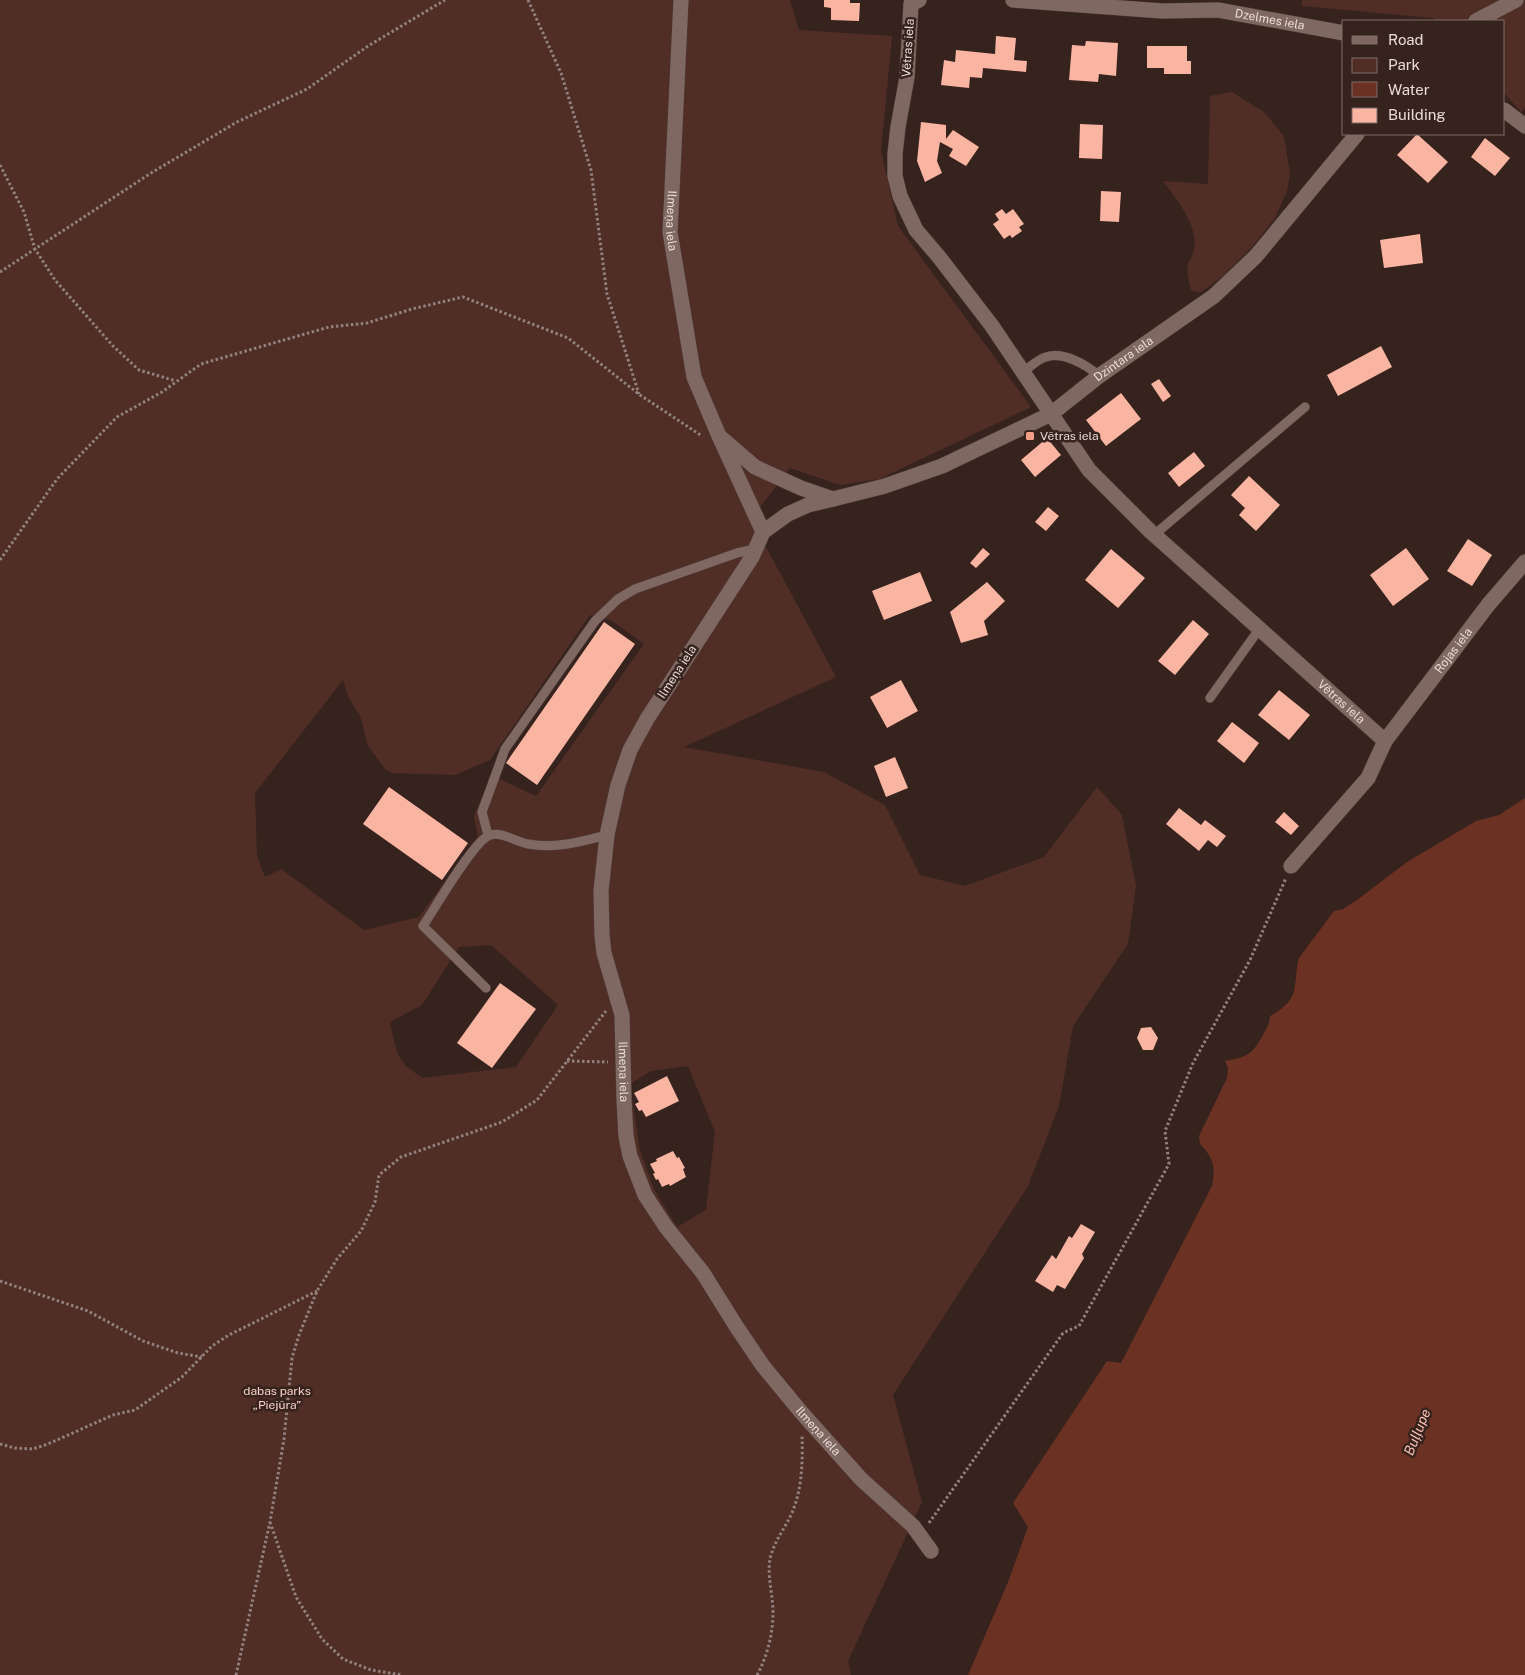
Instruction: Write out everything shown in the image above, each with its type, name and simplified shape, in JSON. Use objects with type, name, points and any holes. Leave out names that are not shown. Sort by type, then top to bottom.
[{"type":"street","name":"Ilmeņa iela","points":[[681,0],[670,232],[694,377],[763,532]]},
{"type":"street","name":"Dzelmes iela","points":[[1014,0],[1162,11],[1218,10],[1342,33]]},
{"type":"street","points":[[1477,20],[1497,4],[1516,0]]},
{"type":"street","name":"Vētras iela","points":[[915,2],[907,77],[895,154],[895,176],[900,196],[916,230],[992,326],[1089,470],[1154,535],[1386,741]]},
{"type":"street","points":[[1505,111],[1525,126]]},
{"type":"street","name":"Dzintara iela","points":[[833,498],[885,486],[942,466],[1051,414],[1099,376],[1214,296],[1256,256],[1356,135]]},
{"type":"street","name":"Ilmeņa iela","points":[[719,436],[755,467],[801,488],[833,498]]},
{"type":"street","name":"Ilmeņa iela","points":[[833,498],[808,505],[788,514],[763,532],[755,549],[647,719],[630,750],[618,785],[607,835],[601,891],[602,935],[604,953],[622,1015],[626,1136],[630,1156],[645,1195],[666,1227],[704,1274],[763,1366],[861,1479],[913,1526],[932,1551]]},
{"type":"street","name":"Rojas iela","points":[[1291,866],[1368,778],[1386,741],[1488,605],[1525,562]]},
{"type":"lane","points":[[1023,372],[1046,356],[1066,357],[1089,366],[1099,376]]},
{"type":"lane","points":[[1154,535],[1304,407]]},
{"type":"lane","points":[[488,835],[482,812],[505,749],[595,621],[618,599],[634,589],[737,553],[755,549]]},
{"type":"lane","points":[[1210,698],[1260,628]]},
{"type":"lane","points":[[486,988],[423,926],[476,846],[488,835],[500,835],[526,844],[552,847],[573,844],[607,835]]},
{"type":"path","points":[[0,272],[151,173],[237,122],[307,89],[368,46],[445,0]]},
{"type":"path","points":[[528,0],[561,73],[591,170],[607,294],[640,395]]},
{"type":"path","points":[[0,165],[24,212],[35,249],[55,280],[113,346],[139,370],[176,381]]},
{"type":"path","points":[[0,560],[57,479],[117,418],[146,402],[201,364],[329,327],[367,324],[412,309],[463,297],[568,338],[640,395],[704,437],[719,436]]},
{"type":"path","points":[[920,1536],[1063,1333],[1078,1326],[1169,1164],[1165,1131],[1193,1063],[1250,960],[1291,866]]},
{"type":"path","points":[[236,1675],[270,1522],[284,1439],[292,1358],[317,1291],[338,1259],[361,1231],[375,1202],[379,1176],[401,1158],[502,1122],[537,1100],[618,996]]},
{"type":"path","points":[[568,1061],[624,1063]]},
{"type":"path","points":[[0,1281],[88,1311],[142,1341],[178,1353],[202,1357]]},
{"type":"path","points":[[0,1444],[15,1448],[33,1448],[48,1444],[113,1415],[135,1410],[182,1377],[212,1346],[229,1335],[317,1291]]},
{"type":"path","points":[[757,1675],[764,1663],[770,1641],[773,1612],[770,1559],[777,1539],[790,1517],[799,1493],[802,1441],[801,1412]]},
{"type":"path","points":[[270,1522],[296,1597],[322,1639],[343,1659],[371,1670],[402,1675]]},
{"type":"green space","name":"dabas parks „Piejūra”","points":[[0,0],[790,0],[799,30],[892,36],[881,151],[898,226],[1031,407],[879,479],[840,485],[790,468],[751,519],[836,677],[684,747],[824,772],[885,805],[920,875],[965,886],[1044,857],[1097,787],[1122,815],[1136,886],[1128,944],[1073,1026],[1059,1106],[1028,1186],[893,1395],[922,1502],[848,1661],[851,1675],[0,1675]],"holes":[[[590,615],[611,620],[644,644],[536,796],[491,775],[474,816],[478,836],[419,917],[364,930],[281,869],[265,877],[257,856],[255,793],[343,680],[349,698],[361,718],[368,746],[385,769],[392,773],[455,775],[490,760]],[[491,945],[558,1005],[516,1067],[422,1078],[406,1066],[397,1053],[390,1022],[422,1005],[459,947]],[[688,1066],[715,1132],[706,1210],[677,1227],[654,1189],[640,1151],[630,1084],[651,1071]]]},
{"type":"green space","points":[[1302,0],[1525,0],[1525,108],[1521,112],[1505,94],[1505,20],[1435,20],[1433,18],[1302,6]]},
{"type":"green space","points":[[1232,92],[1264,112],[1284,136],[1290,174],[1287,191],[1275,218],[1252,247],[1223,276],[1200,293],[1191,290],[1187,267],[1193,254],[1195,243],[1191,224],[1163,181],[1208,184],[1210,96]]},
{"type":"water","name":"Buļļupe","points":[[1525,798],[1525,1675],[968,1675],[1008,1582],[1028,1527],[1013,1503],[1107,1361],[1121,1363],[1212,1186],[1214,1173],[1211,1158],[1200,1144],[1199,1136],[1227,1078],[1228,1068],[1225,1061],[1239,1058],[1252,1051],[1267,1028],[1270,1016],[1280,1010],[1290,1000],[1294,990],[1299,958],[1334,911],[1343,909],[1407,862],[1476,821],[1499,815]]},
{"type":"building","points":[[824,0],[850,0],[850,3],[860,3],[859,21],[831,20],[831,8],[824,7]]},
{"type":"building","points":[[996,36],[1016,38],[1014,60],[1027,61],[1026,72],[983,68],[982,78],[970,77],[969,88],[941,85],[944,60],[955,62],[956,50],[995,54]]},
{"type":"building","points":[[1086,41],[1118,43],[1116,76],[1099,74],[1098,82],[1069,80],[1072,45],[1085,46]]},
{"type":"building","points":[[1147,46],[1187,46],[1187,61],[1191,61],[1191,74],[1164,74],[1164,68],[1147,68]]},
{"type":"building","points":[[921,122],[946,125],[946,139],[953,130],[979,147],[966,166],[949,156],[953,149],[940,142],[937,161],[942,173],[925,182],[917,161]]},
{"type":"building","points":[[1080,124],[1103,125],[1102,159],[1079,158]]},
{"type":"building","points":[[1418,135],[1448,162],[1428,183],[1397,155]]},
{"type":"building","points":[[1485,138],[1510,158],[1495,176],[1471,157]]},
{"type":"building","points":[[1101,191],[1121,192],[1119,222],[1100,221]]},
{"type":"building","points":[[1002,209],[1006,214],[1013,209],[1024,224],[1019,227],[1022,231],[1012,238],[1010,235],[1004,239],[993,224],[999,220],[995,214]]},
{"type":"building","points":[[1420,234],[1423,263],[1384,268],[1380,240]]},
{"type":"building","points":[[1381,346],[1392,367],[1338,396],[1327,375]]},
{"type":"building","points":[[1159,379],[1171,396],[1163,402],[1151,384]]},
{"type":"building","points":[[1121,393],[1141,419],[1106,446],[1086,420]]},
{"type":"building","points":[[1047,438],[1061,455],[1035,477],[1021,460]]},
{"type":"building","points":[[1194,452],[1205,466],[1179,487],[1168,473]]},
{"type":"building","points":[[1249,476],[1280,505],[1256,531],[1239,515],[1245,508],[1231,495]]},
{"type":"building","points":[[1048,507],[1059,516],[1046,531],[1035,522]]},
{"type":"building","points":[[1468,539],[1492,555],[1472,586],[1447,571]]},
{"type":"building","points":[[983,548],[990,554],[976,568],[970,563]]},
{"type":"building","points":[[1406,548],[1429,579],[1393,606],[1370,575]]},
{"type":"building","points":[[1111,549],[1145,578],[1118,608],[1085,580]]},
{"type":"building","points":[[920,572],[932,601],[884,620],[872,591]]},
{"type":"building","points":[[987,582],[1005,601],[984,621],[988,635],[961,643],[950,612]]},
{"type":"building","points":[[1193,620],[1209,634],[1175,675],[1158,661]]},
{"type":"building","points":[[604,622],[635,644],[537,785],[506,763]]},
{"type":"building","points":[[901,680],[918,711],[887,728],[870,697]]},
{"type":"building","points":[[1279,690],[1310,715],[1289,740],[1258,715]]},
{"type":"building","points":[[1232,722],[1259,743],[1244,763],[1217,741]]},
{"type":"building","points":[[895,757],[908,788],[886,797],[874,766]]},
{"type":"building","points":[[389,787],[468,843],[442,880],[363,824]]},
{"type":"building","points":[[1179,808],[1201,825],[1205,820],[1226,836],[1217,847],[1208,840],[1199,851],[1166,824]]},
{"type":"building","points":[[1284,812],[1299,826],[1291,835],[1275,822]]},
{"type":"building","points":[[500,983],[536,1009],[492,1068],[457,1043]]},
{"type":"building","points":[[1151,1027],[1158,1038],[1153,1050],[1143,1050],[1137,1038],[1141,1028]]},
{"type":"building","points":[[667,1076],[679,1101],[646,1117],[635,1104],[639,1102],[634,1093]]},
{"type":"building","points":[[673,1151],[685,1168],[683,1169],[686,1177],[670,1186],[669,1184],[662,1187],[658,1179],[656,1180],[653,1174],[655,1173],[650,1164]]},
{"type":"building","points":[[1081,1224],[1095,1232],[1082,1254],[1084,1258],[1065,1289],[1057,1285],[1053,1292],[1035,1281],[1052,1255],[1056,1259],[1069,1236],[1072,1238]]},
{"type":"place","name":"Vētras iela","points":[[1030,436]]}]
